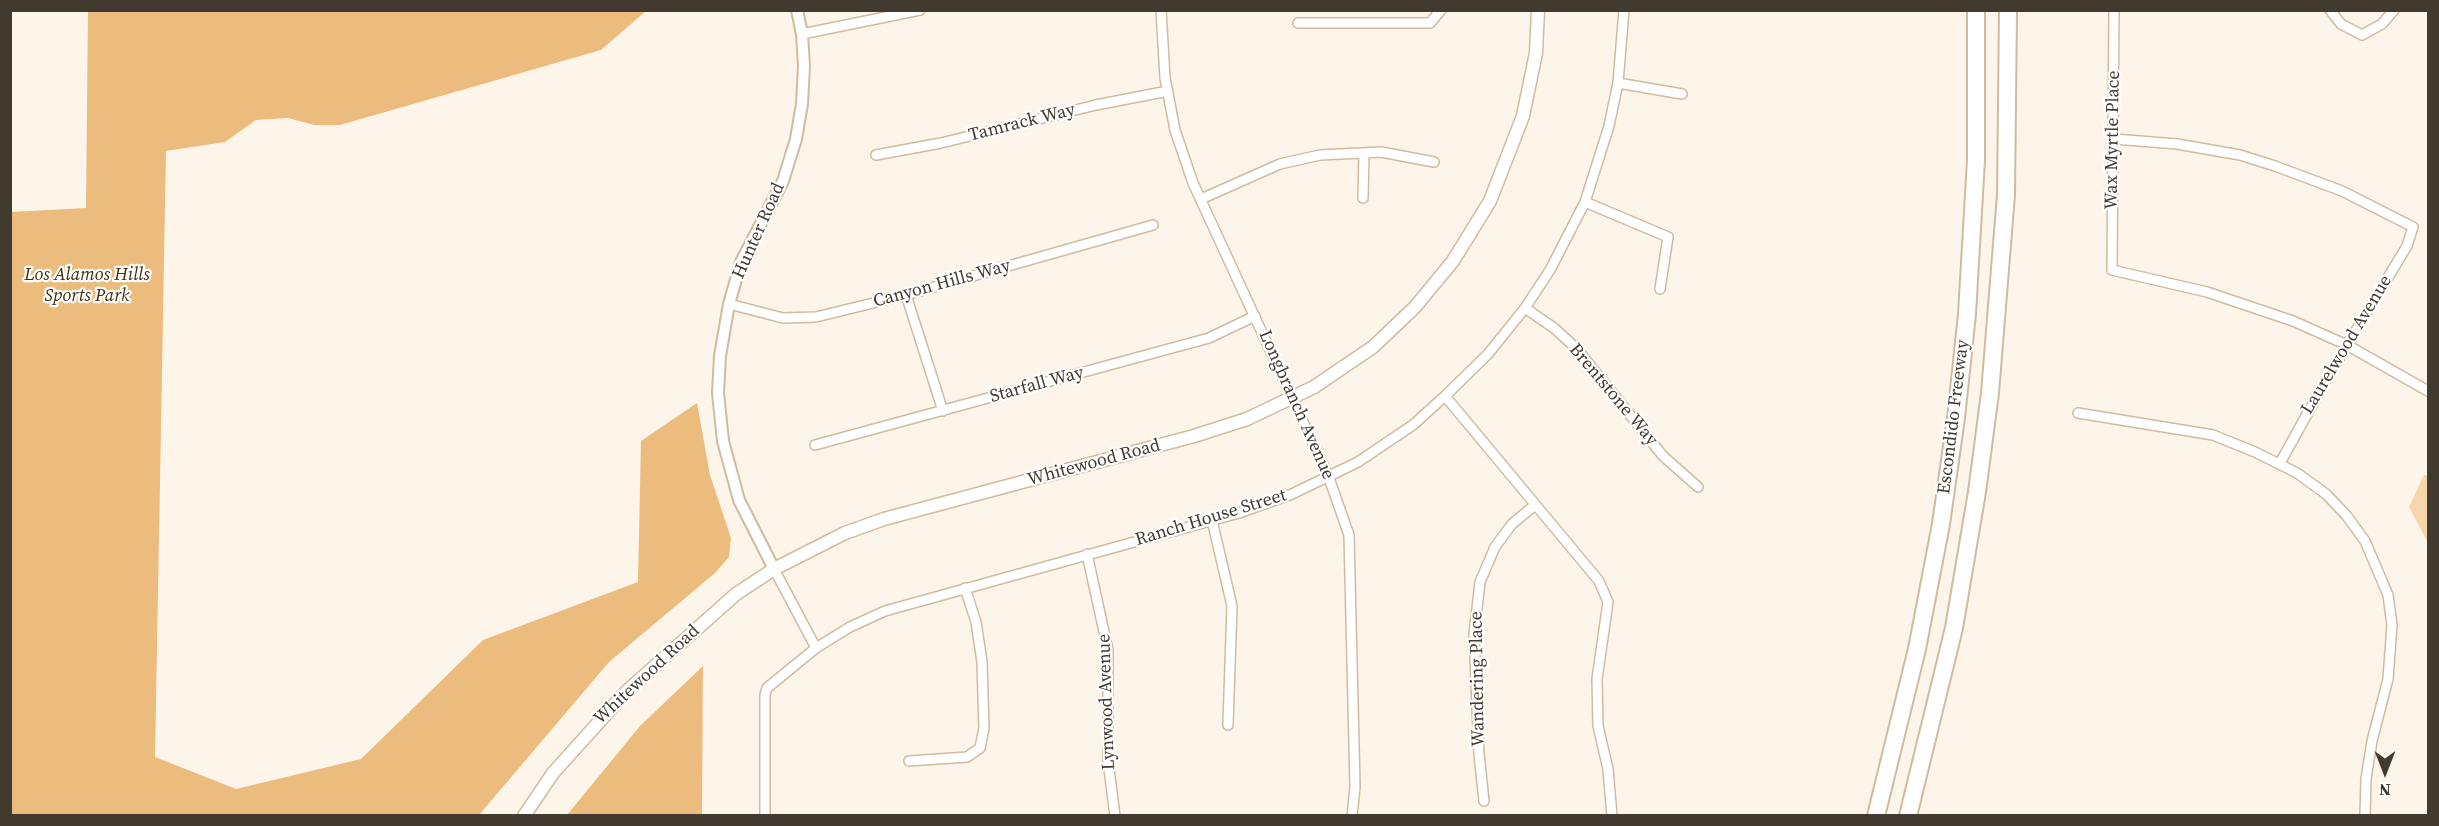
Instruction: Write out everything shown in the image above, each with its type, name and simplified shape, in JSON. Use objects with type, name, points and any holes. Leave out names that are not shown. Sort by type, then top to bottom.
[{"type":"highway","name":"Escondido Freeway","points":[[1876,816],[1917,649],[1941,524],[1956,418],[1967,315],[1976,160],[1976,10]]},
{"type":"highway","name":"Escondido Freeway","points":[[1908,816],[1954,628],[1977,492],[1990,393],[2006,195],[2008,10]]},
{"type":"main road","name":"Whitewood Road","points":[[524,816],[553,773],[627,691],[736,594],[774,568],[845,533],[884,519],[1194,436],[1247,419],[1294,398],[1346,366],[1397,325],[1453,261],[1474,228],[1502,175],[1523,116],[1536,52],[1538,10]]},
{"type":"street","name":"Hunter Road","points":[[797,10],[802,34],[802,104],[796,139],[783,181],[741,262],[729,304],[720,356],[718,393],[723,441],[739,500],[816,648]]},
{"type":"street","points":[[802,34],[888,14],[920,10]]},
{"type":"street","name":"Longbranch Avenue","points":[[1161,10],[1168,91],[1175,130],[1201,199],[1294,398],[1329,478],[1350,535],[1355,787],[1352,816]]},
{"type":"street","points":[[1298,22],[1430,22],[1441,10]]},
{"type":"street","name":"Ranch House Street","points":[[765,816],[765,695],[767,688],[816,648],[850,627],[885,611],[1266,504],[1329,478],[1387,444],[1445,396],[1488,354],[1525,308],[1566,241],[1585,202],[1609,126],[1618,83],[1624,10]]},
{"type":"street","name":"Wax Myrtle Place","points":[[2114,10],[2112,270],[2172,282],[2234,300],[2293,321],[2347,345]]},
{"type":"street","points":[[2330,10],[2341,24],[2362,35],[2382,24],[2394,10]]},
{"type":"street","points":[[1618,83],[1682,94]]},
{"type":"street","name":"Tamrack Way","points":[[876,154],[941,143],[1096,105],[1168,91]]},
{"type":"street","name":"Laurelwood Avenue","points":[[2114,138],[2177,144],[2240,156],[2275,166],[2342,191],[2413,226],[2407,246],[2280,463]]},
{"type":"street","points":[[1201,199],[1280,164],[1320,154],[1382,152],[1434,162]]},
{"type":"street","points":[[1363,198],[1364,153]]},
{"type":"street","points":[[1585,202],[1668,237],[1660,289]]},
{"type":"street","name":"Canyon Hills Way","points":[[729,304],[783,318],[816,317],[906,295],[1153,225]]},
{"type":"street","points":[[906,295],[943,411]]},
{"type":"street","name":"Brentstone Way","points":[[1525,308],[1554,328],[1577,349],[1663,456],[1698,487]]},
{"type":"street","name":"Starfall Way","points":[[814,446],[1209,338],[1255,316]]},
{"type":"street","points":[[2347,345],[2428,391]]},
{"type":"street","points":[[1445,396],[1599,581],[1608,602],[1597,679],[1598,726],[1608,769],[1612,816]]},
{"type":"street","points":[[2078,413],[2213,435],[2280,463],[2326,494],[2346,515],[2365,541],[2388,595],[2392,654],[2370,751],[2366,779],[2365,816]]},
{"type":"street","name":"Wandering Place","points":[[1485,801],[1479,754],[1474,634],[1480,582],[1495,547],[1512,524],[1535,505]]},
{"type":"street","points":[[1212,520],[1232,606],[1228,725]]},
{"type":"street","name":"Lynwood Avenue","points":[[1087,554],[1108,650],[1108,761],[1115,816]]},
{"type":"street","points":[[909,761],[967,757],[980,748],[984,728],[982,662],[976,622],[965,588]]},
{"type":"green space","name":"Los Alamos Hills Sports Park","points":[[88,11],[646,11],[601,50],[340,125],[314,125],[288,118],[256,120],[225,142],[166,151],[155,757],[236,789],[361,759],[483,640],[638,582],[641,441],[697,403],[710,475],[731,538],[729,557],[715,573],[609,662],[479,815],[11,815],[11,212],[86,208]]},
{"type":"green space","points":[[703,666],[702,815],[567,815],[640,726]]},
{"type":"shaded area","points":[[2424,475],[2428,476],[2428,543],[2409,507]]}]
